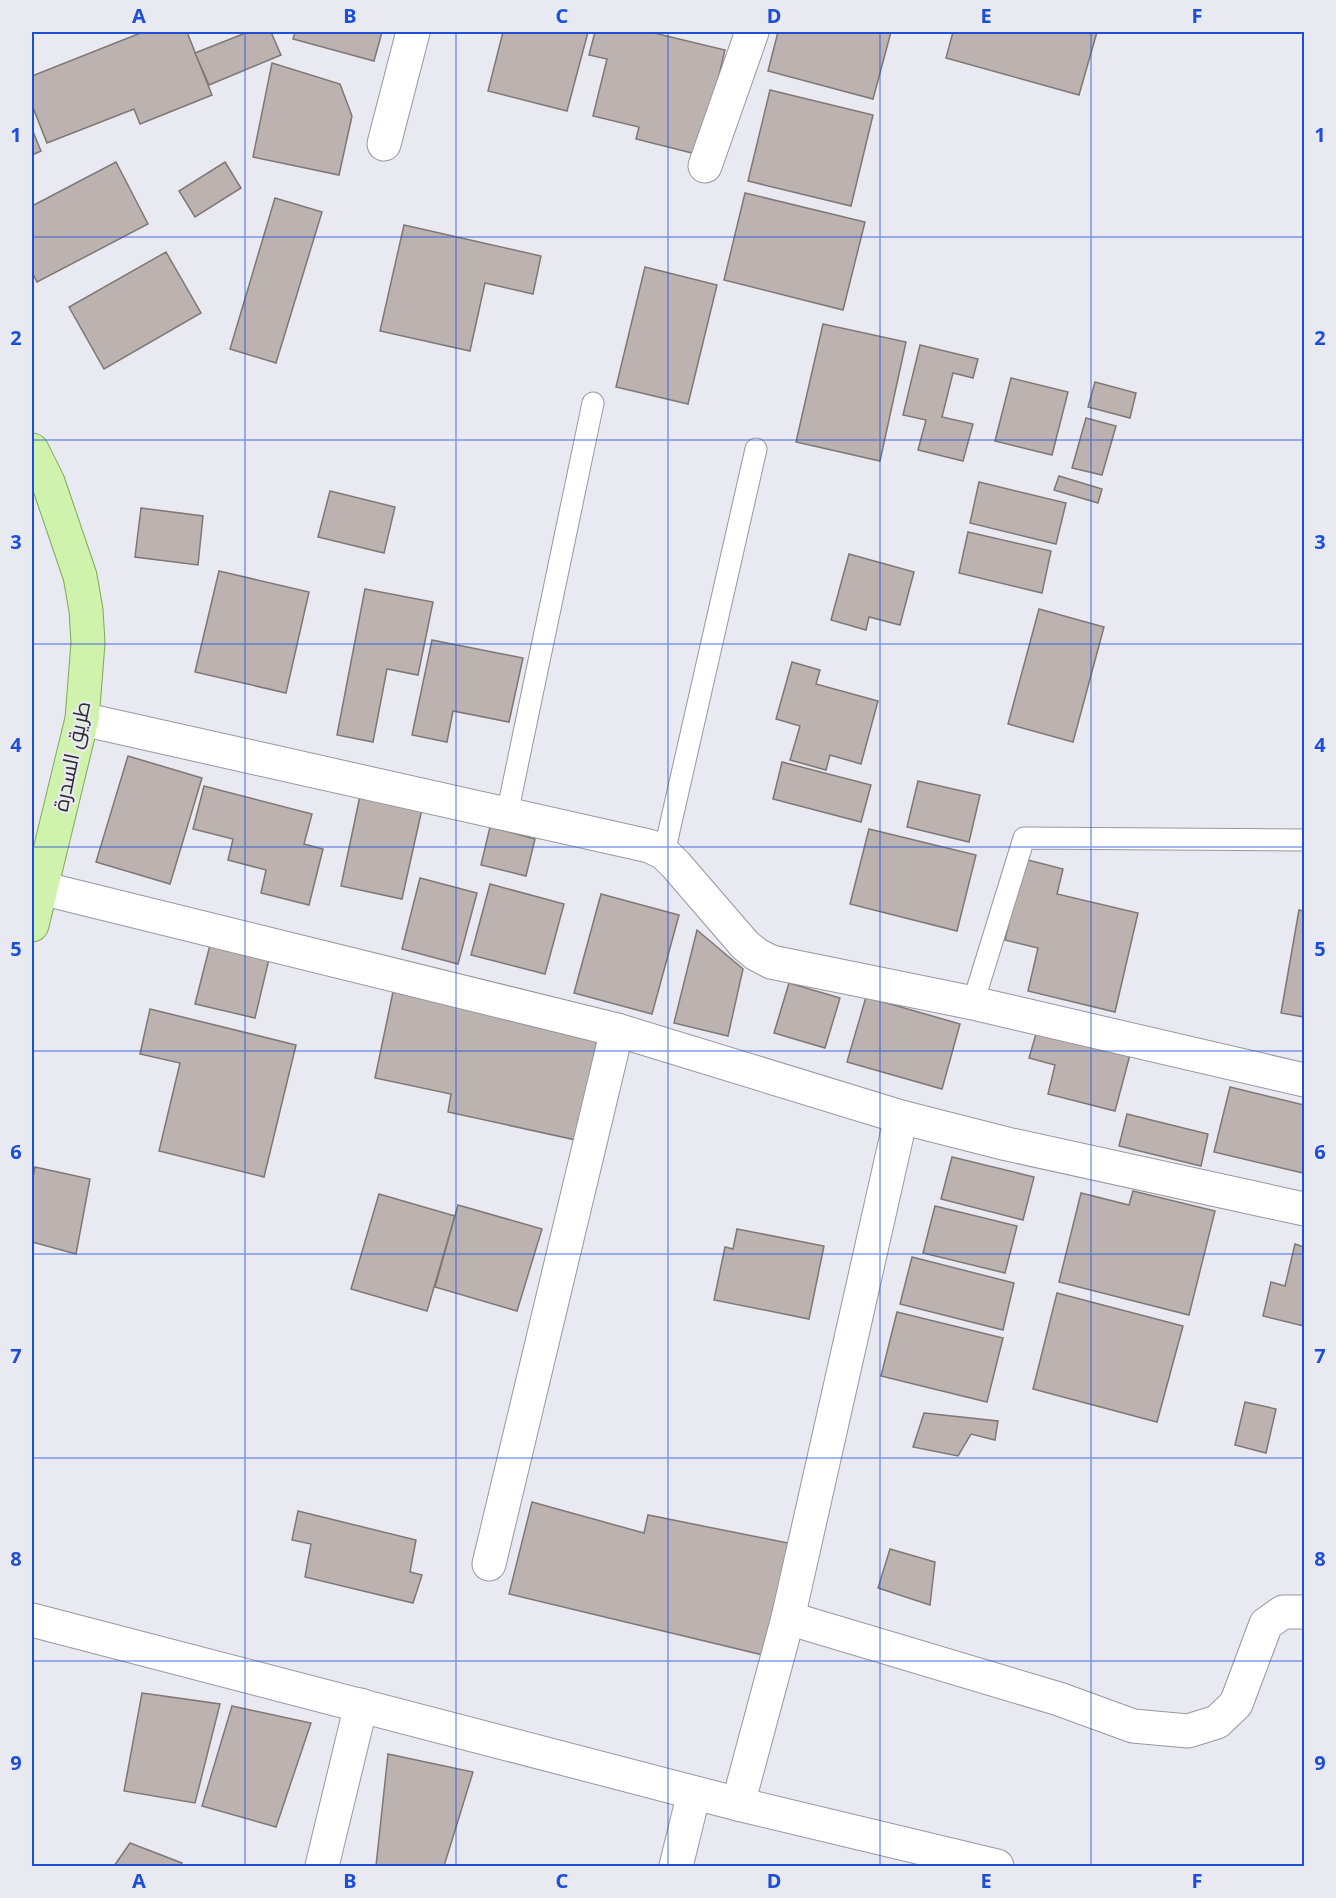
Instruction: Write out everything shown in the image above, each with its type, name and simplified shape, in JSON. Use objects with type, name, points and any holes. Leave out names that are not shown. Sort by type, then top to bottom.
[{"type":"main road","name":"طريق السدرة","points":[[32,450],[48,482],[80,576],[86,610],[88,643],[82,719],[32,926]]},
{"type":"street","points":[[384,144],[413,32]]},
{"type":"street","points":[[705,166],[752,32]]},
{"type":"street","points":[[82,719],[649,846],[663,853],[745,945],[771,962],[973,1004],[1305,1080]]},
{"type":"street","points":[[41,888],[617,1030],[902,1117],[1007,1144],[1305,1209]]},
{"type":"street","points":[[489,1564],[617,1030]]},
{"type":"street","points":[[738,1804],[788,1618],[902,1117]]},
{"type":"street","points":[[788,1618],[1059,1700],[1133,1726],[1188,1731],[1217,1722],[1236,1704],[1266,1624],[1283,1612],[1305,1612]]},
{"type":"street","points":[[32,1620],[694,1793],[997,1866]]},
{"type":"street","points":[[322,1866],[361,1705]]},
{"type":"street","points":[[676,1866],[694,1793]]},
{"type":"lane","points":[[507,814],[593,403]]},
{"type":"lane","points":[[663,853],[756,449]]},
{"type":"lane","points":[[973,1004],[1024,838],[1305,840]]},
{"type":"building","points":[[143,32],[187,32],[212,95],[140,124],[134,109],[47,143],[32,105],[32,76]]},
{"type":"building","points":[[248,32],[271,32],[281,55],[209,85],[195,53]]},
{"type":"building","points":[[295,32],[382,32],[374,61],[293,39]]},
{"type":"building","points":[[503,32],[588,32],[567,111],[488,91]]},
{"type":"building","points":[[595,32],[650,32],[725,50],[700,155],[636,139],[639,127],[593,116],[607,59],[589,55]]},
{"type":"building","points":[[778,32],[891,32],[873,99],[768,71]]},
{"type":"building","points":[[953,32],[1097,32],[1079,95],[946,58]]},
{"type":"building","points":[[272,63],[340,84],[352,116],[339,175],[253,157]]},
{"type":"building","points":[[770,90],[873,115],[851,206],[748,181]]},
{"type":"building","points":[[32,129],[41,151],[32,155]]},
{"type":"building","points":[[116,162],[148,224],[37,282],[32,272],[32,206]]},
{"type":"building","points":[[225,162],[241,188],[195,217],[179,191]]},
{"type":"building","points":[[745,193],[865,222],[843,310],[724,280]]},
{"type":"building","points":[[275,198],[322,212],[276,363],[230,349]]},
{"type":"building","points":[[404,225],[541,256],[533,294],[485,283],[470,351],[380,331]]},
{"type":"building","points":[[166,252],[201,313],[104,369],[69,307]]},
{"type":"building","points":[[645,267],[717,285],[688,404],[616,387]]},
{"type":"building","points":[[823,324],[906,342],[880,461],[796,442]]},
{"type":"building","points":[[920,345],[978,359],[973,378],[953,373],[942,417],[973,424],[963,461],[918,450],[926,420],[903,415]]},
{"type":"building","points":[[1011,378],[1068,392],[1052,455],[995,441]]},
{"type":"building","points":[[1095,382],[1136,393],[1130,418],[1088,407]]},
{"type":"building","points":[[1086,418],[1116,426],[1102,475],[1072,468]]},
{"type":"building","points":[[1059,476],[1102,489],[1098,503],[1054,490]]},
{"type":"building","points":[[979,482],[1066,503],[1056,544],[970,523]]},
{"type":"building","points":[[330,491],[395,507],[384,553],[318,537]]},
{"type":"building","points":[[141,508],[203,516],[198,565],[135,557]]},
{"type":"building","points":[[968,532],[1051,551],[1042,593],[959,573]]},
{"type":"building","points":[[849,554],[914,572],[900,625],[869,617],[866,630],[831,620]]},
{"type":"building","points":[[219,571],[309,592],[286,693],[195,672]]},
{"type":"building","points":[[365,589],[433,602],[418,675],[387,669],[373,742],[337,735]]},
{"type":"building","points":[[1039,609],[1104,627],[1073,742],[1008,724]]},
{"type":"building","points":[[432,640],[523,658],[509,722],[453,711],[447,742],[412,735]]},
{"type":"building","points":[[792,662],[820,670],[816,684],[878,701],[861,764],[830,755],[826,770],[790,760],[800,726],[776,719]]},
{"type":"building","points":[[128,756],[202,778],[170,884],[96,862]]},
{"type":"building","points":[[782,762],[871,785],[861,822],[773,799]]},
{"type":"building","points":[[918,781],[980,795],[969,842],[907,827]]},
{"type":"building","points":[[204,786],[312,814],[304,844],[323,849],[309,905],[261,893],[266,870],[228,860],[233,839],[193,829]]},
{"type":"building","points":[[360,796],[422,809],[402,899],[341,886]]},
{"type":"building","points":[[490,827],[535,839],[526,876],[481,865]]},
{"type":"building","points":[[869,829],[976,855],[957,931],[850,904]]},
{"type":"building","points":[[1024,859],[1063,869],[1057,894],[1138,913],[1115,1012],[1028,991],[1038,948],[1005,940]]},
{"type":"building","points":[[420,878],[477,893],[458,964],[402,949]]},
{"type":"building","points":[[490,884],[564,904],[545,974],[471,955]]},
{"type":"building","points":[[601,894],[679,915],[652,1014],[574,993]]},
{"type":"building","points":[[1299,910],[1304,911],[1304,1017],[1281,1013]]},
{"type":"building","points":[[697,930],[743,969],[728,1036],[674,1023]]},
{"type":"building","points":[[210,945],[269,959],[255,1018],[195,1004]]},
{"type":"building","points":[[789,983],[840,998],[825,1048],[774,1033]]},
{"type":"building","points":[[393,992],[598,1037],[576,1140],[448,1112],[451,1094],[375,1078]]},
{"type":"building","points":[[866,997],[960,1024],[942,1089],[847,1062]]},
{"type":"building","points":[[150,1009],[296,1045],[264,1177],[159,1151],[180,1063],[140,1054]]},
{"type":"building","points":[[1038,1027],[1131,1051],[1115,1111],[1048,1094],[1055,1065],[1029,1058]]},
{"type":"building","points":[[1230,1087],[1304,1105],[1303,1173],[1214,1152]]},
{"type":"building","points":[[1127,1114],[1208,1134],[1201,1166],[1119,1146]]},
{"type":"building","points":[[952,1157],[1034,1177],[1023,1220],[941,1199]]},
{"type":"building","points":[[35,1167],[90,1179],[76,1254],[32,1242],[32,1182]]},
{"type":"building","points":[[1133,1191],[1215,1211],[1189,1315],[1059,1282],[1081,1193],[1129,1205]]},
{"type":"building","points":[[379,1194],[455,1216],[427,1311],[351,1289]]},
{"type":"building","points":[[458,1205],[542,1229],[517,1311],[435,1287]]},
{"type":"building","points":[[935,1206],[1017,1226],[1005,1273],[923,1253]]},
{"type":"building","points":[[737,1229],[824,1246],[809,1319],[714,1300],[725,1247],[733,1249]]},
{"type":"building","points":[[1295,1244],[1304,1247],[1304,1326],[1263,1316],[1271,1282],[1285,1286]]},
{"type":"building","points":[[912,1257],[1014,1283],[1003,1330],[900,1304]]},
{"type":"building","points":[[1057,1293],[1183,1326],[1157,1422],[1033,1389]]},
{"type":"building","points":[[897,1312],[1003,1338],[987,1402],[881,1376]]},
{"type":"building","points":[[1245,1402],[1276,1409],[1266,1453],[1235,1445]]},
{"type":"building","points":[[924,1413],[998,1421],[995,1440],[971,1434],[958,1456],[913,1447]]},
{"type":"building","points":[[532,1502],[644,1533],[648,1515],[793,1544],[763,1655],[509,1594]]},
{"type":"building","points":[[298,1511],[416,1540],[410,1572],[422,1575],[413,1603],[305,1577],[311,1544],[292,1540]]},
{"type":"building","points":[[890,1549],[935,1562],[930,1605],[878,1588]]},
{"type":"building","points":[[142,1693],[220,1704],[195,1803],[124,1791]]},
{"type":"building","points":[[232,1706],[311,1723],[276,1827],[202,1806]]},
{"type":"building","points":[[388,1754],[473,1772],[444,1866],[376,1866]]},
{"type":"building","points":[[130,1843],[182,1863],[181,1866],[114,1866]]}]
